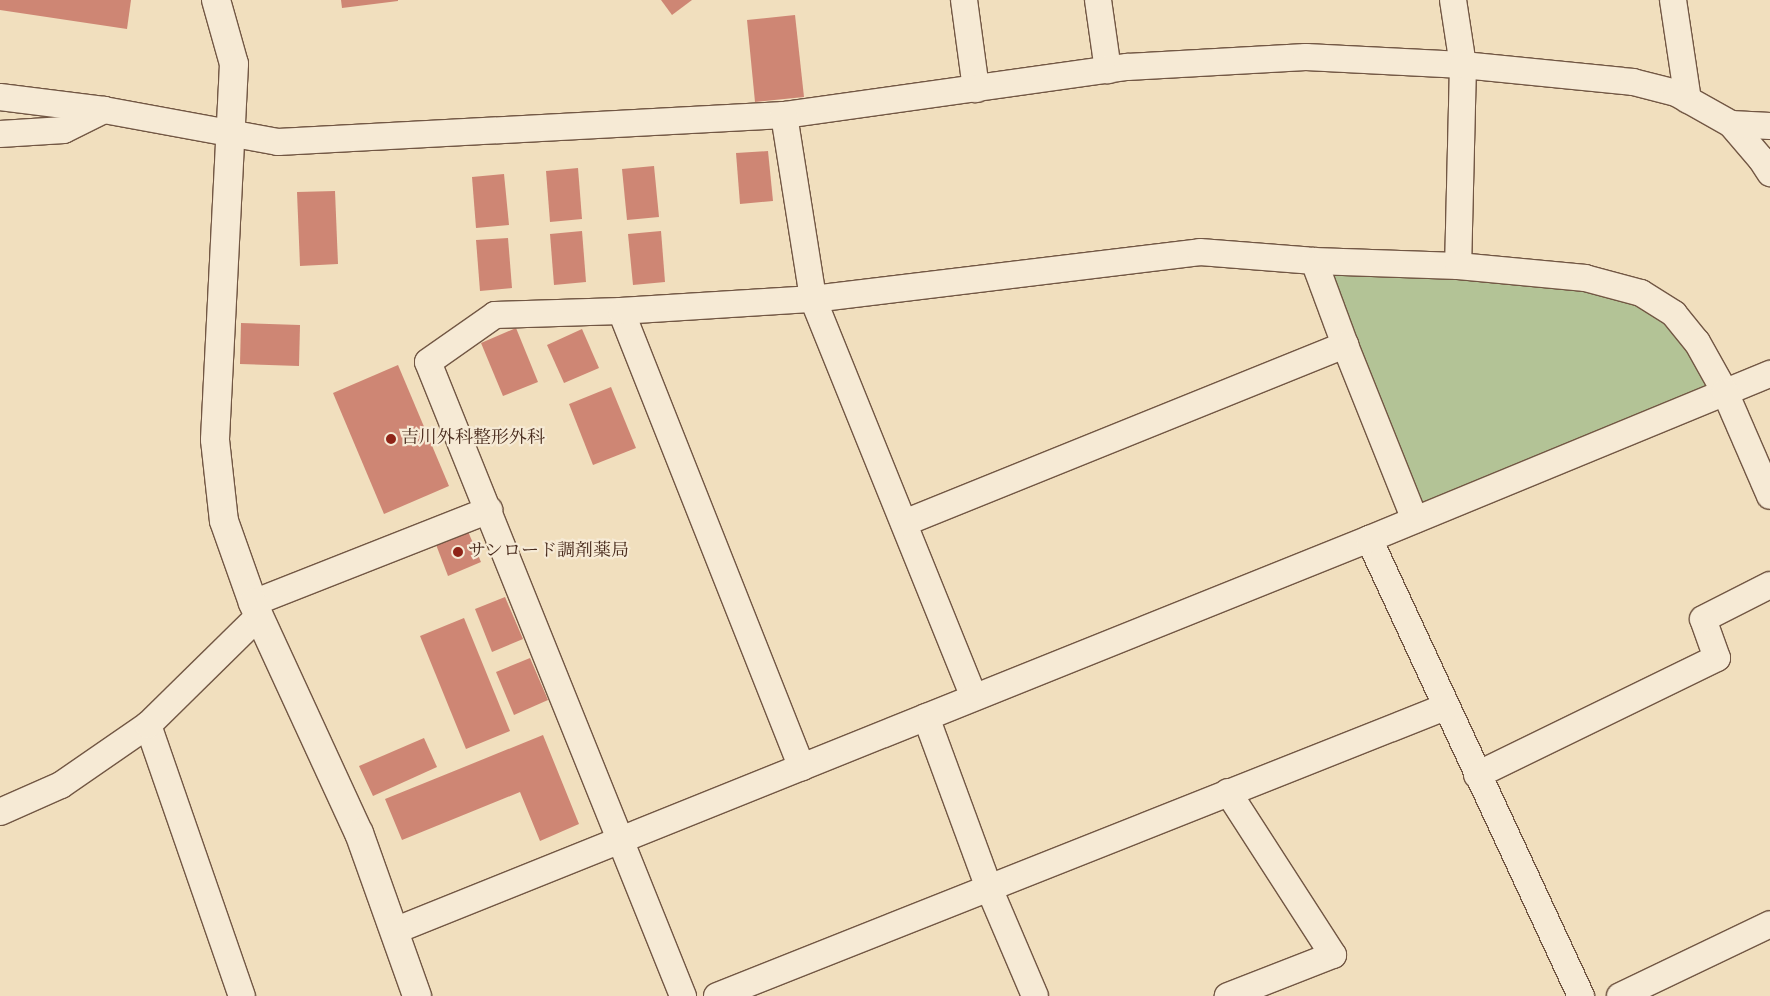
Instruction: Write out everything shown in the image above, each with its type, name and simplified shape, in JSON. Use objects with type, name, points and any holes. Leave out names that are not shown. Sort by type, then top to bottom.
[{"type":"street","points":[[216,0],[234,64],[215,440],[224,521],[256,610],[359,833],[417,996]]},
{"type":"street","points":[[964,0],[976,90]]},
{"type":"street","points":[[1098,0],[1108,70]]},
{"type":"street","points":[[1453,0],[1463,65],[1458,266]]},
{"type":"street","points":[[1673,0],[1688,100]]},
{"type":"street","points":[[0,97],[104,110],[278,142],[784,115],[976,90],[1108,70],[1306,56],[1463,65],[1633,82],[1676,93],[1731,124],[1761,159],[1770,173]]},
{"type":"street","points":[[0,134],[64,130],[104,110]]},
{"type":"street","points":[[784,115],[813,299],[973,696]]},
{"type":"street","points":[[1731,124],[1770,126]]},
{"type":"street","points":[[683,996],[428,362],[495,315],[621,311],[813,299],[1200,252],[1314,261],[1458,266],[1585,278],[1641,293],[1674,314],[1697,342],[1725,392],[1770,496]]},
{"type":"street","points":[[1314,261],[1345,346],[1415,520]]},
{"type":"street","points":[[621,311],[802,767]]},
{"type":"street","points":[[904,523],[1345,346]]},
{"type":"street","points":[[394,931],[621,841],[926,717],[973,696],[1369,539],[1770,374]]},
{"type":"street","points":[[0,812],[61,785],[148,725],[256,610],[489,510]]},
{"type":"street","points":[[1369,539],[1581,996]]},
{"type":"street","points":[[1477,775],[1717,658],[1703,618],[1770,586]]},
{"type":"street","points":[[717,996],[1445,706]]},
{"type":"street","points":[[926,717],[989,888],[1035,996]]},
{"type":"street","points":[[148,725],[242,996]]},
{"type":"street","points":[[1228,792],[1333,955],[1228,996]]},
{"type":"street","points":[[1620,996],[1770,924]]},
{"type":"green space","points":[[1314,261],[1641,293],[1725,392],[1415,520]]},
{"type":"building","points":[[0,0],[131,0],[127,29],[0,10]]},
{"type":"building","points":[[341,0],[398,0],[398,1],[342,8]]},
{"type":"building","points":[[661,0],[692,0],[672,15]]},
{"type":"building","points":[[795,15],[804,97],[755,102],[747,20]]},
{"type":"building","points":[[768,151],[773,201],[740,204],[736,153]]},
{"type":"building","points":[[654,166],[659,217],[627,220],[622,169]]},
{"type":"building","points":[[578,168],[582,219],[550,222],[546,171]]},
{"type":"building","points":[[504,174],[509,225],[476,228],[472,177]]},
{"type":"building","points":[[335,191],[338,264],[300,266],[297,192]]},
{"type":"building","points":[[582,231],[586,282],[554,285],[550,234]]},
{"type":"building","points":[[661,231],[665,282],[633,285],[628,234]]},
{"type":"building","points":[[508,238],[512,288],[480,291],[476,240]]},
{"type":"building","points":[[241,323],[300,325],[299,366],[240,364]]},
{"type":"building","points":[[516,328],[538,382],[503,396],[481,343]]},
{"type":"building","points":[[582,329],[599,368],[564,383],[547,345]]},
{"type":"building","name":"吉川外科整形外科","points":[[398,365],[449,486],[384,514],[333,393]]},
{"type":"building","points":[[611,387],[636,448],[593,465],[569,404]]},
{"type":"building","name":"サンロード調剤薬局","points":[[467,529],[481,562],[448,576],[435,542]]},
{"type":"building","points":[[505,597],[523,639],[492,652],[475,609]]},
{"type":"building","points":[[464,618],[510,731],[466,749],[420,636]]},
{"type":"building","points":[[530,658],[548,700],[514,715],[496,672]]},
{"type":"building","points":[[543,735],[579,824],[540,841],[520,792],[402,840],[385,799]]},
{"type":"building","points":[[424,738],[437,767],[373,796],[359,766]]},
{"type":"place","name":"吉川外科整形外科","points":[[391,439]]},
{"type":"place","name":"サンロード調剤薬局","points":[[458,552]]}]
